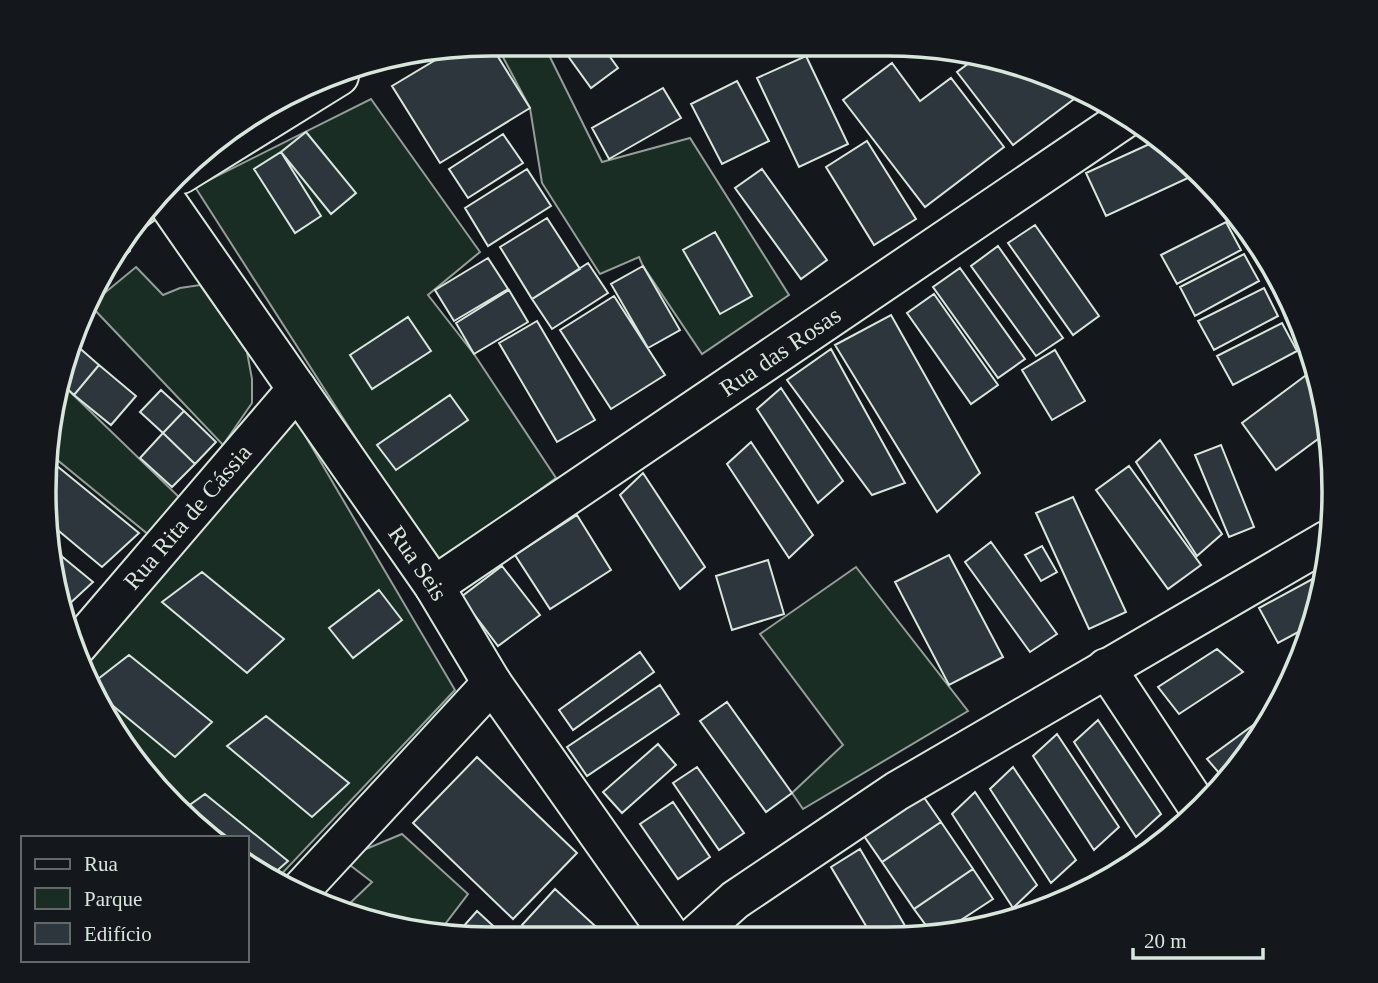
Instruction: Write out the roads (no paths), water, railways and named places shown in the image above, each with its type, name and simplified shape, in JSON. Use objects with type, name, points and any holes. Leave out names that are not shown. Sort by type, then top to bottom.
[{"type":"street","points":[[226,146],[297,102]]},
{"type":"street","name":"Rua das Rosas","points":[[434,586],[1118,123]]},
{"type":"street","name":"Rua Seis","points":[[167,201],[434,586],[492,683],[664,927]]},
{"type":"street","name":"Rua Rita de Cássia","points":[[82,640],[297,389]]},
{"type":"street","points":[[705,927],[735,900],[897,791],[1318,546]]},
{"type":"street","points":[[1106,668],[1193,800]]},
{"type":"street","points":[[305,885],[492,683]]}]
